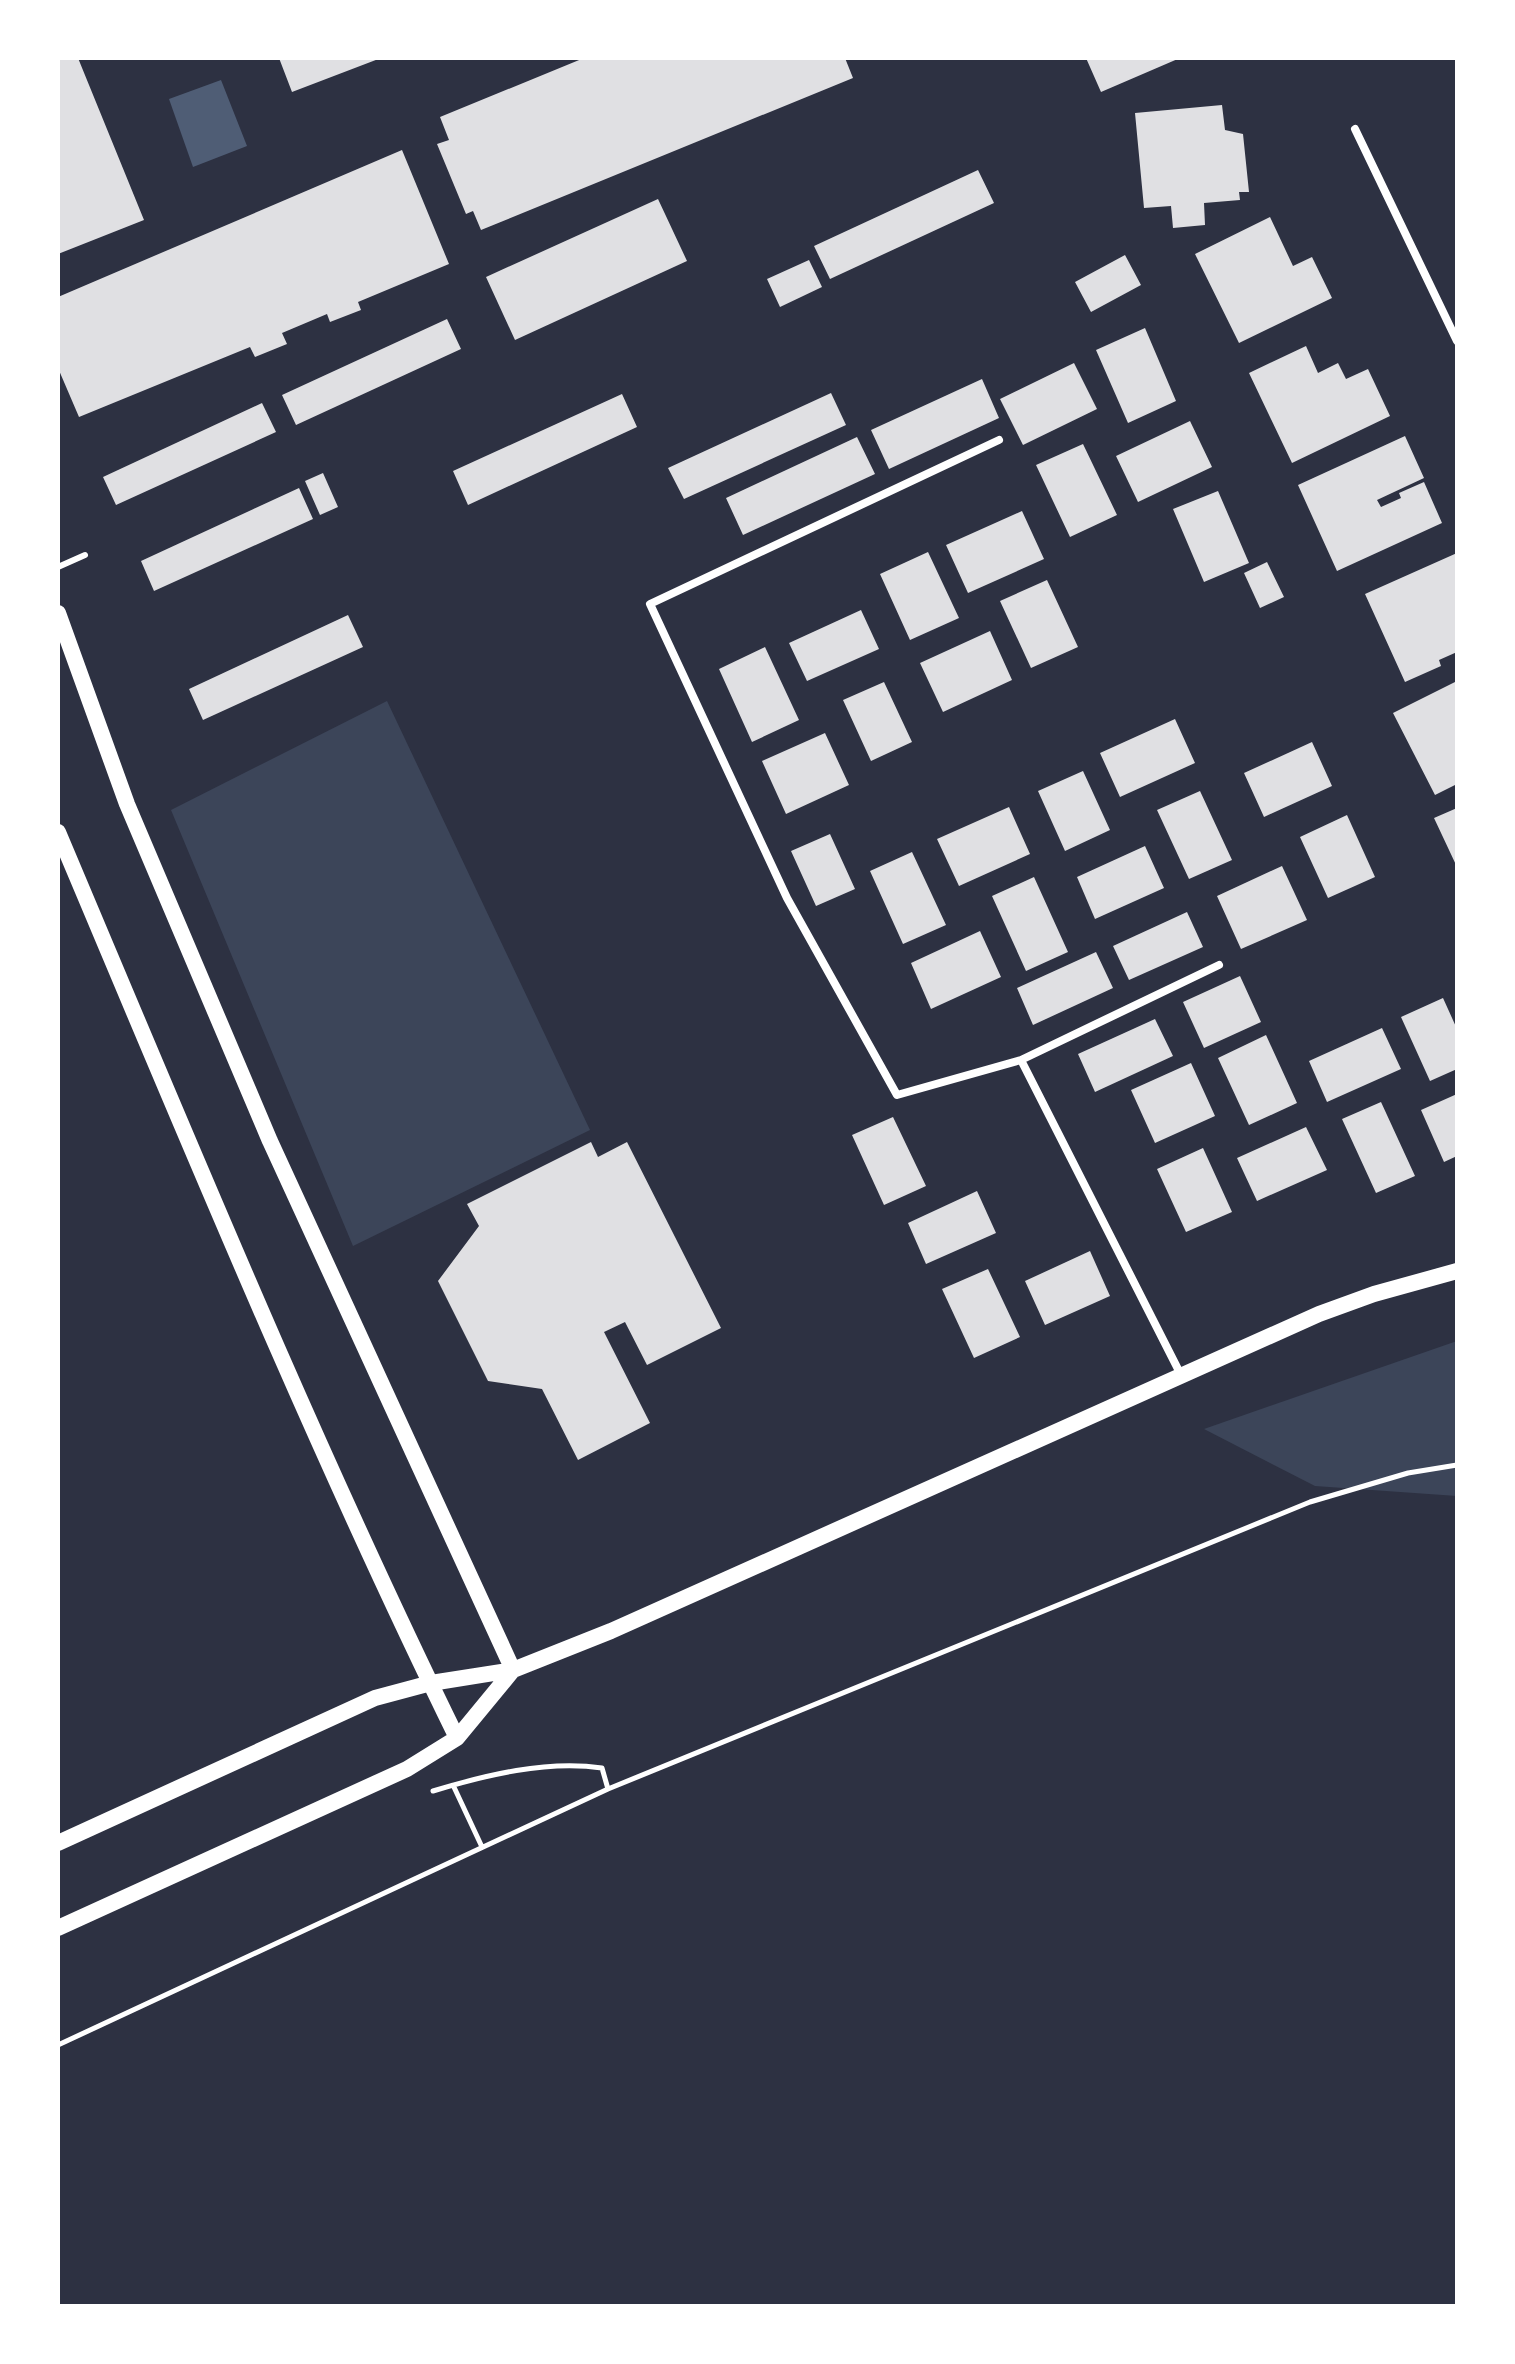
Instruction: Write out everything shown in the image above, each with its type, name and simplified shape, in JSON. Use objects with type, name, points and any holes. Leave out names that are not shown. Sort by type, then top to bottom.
[{"type":"main road","points":[[58,613],[127,804],[270,1141],[513,1670]]},
{"type":"main road","points":[[58,832],[193,1151],[457,1738]]},
{"type":"main road","points":[[58,1843],[375,1698],[431,1683],[513,1670],[611,1631],[929,1491],[1319,1314],[1374,1294],[1457,1271]]},
{"type":"main road","points":[[58,1928],[407,1769],[457,1738],[513,1670]]},
{"type":"street","points":[[1355,129],[1457,341]]},
{"type":"street","points":[[999,440],[650,604],[787,898],[897,1095],[1021,1060],[1219,965]]},
{"type":"street","points":[[1021,1060],[1181,1375]]},
{"type":"lane","points":[[58,567],[85,555]]},
{"type":"path","points":[[58,2045],[608,1789],[1310,1502],[1408,1473],[1457,1465]]},
{"type":"path","points":[[430,1791],[574,1764],[602,1768],[608,1789]]},
{"type":"path","points":[[453,1785],[482,1847]]},
{"type":"shaded area","points":[[221,80],[247,146],[193,167],[169,99]]},
{"type":"shaded area","points":[[387,701],[590,1130],[353,1246],[171,810]]},
{"type":"shaded area","points":[[1457,1341],[1457,1496],[1315,1486],[1204,1429]]},
{"type":"building","points":[[58,58],[78,58],[144,220],[58,254]]},
{"type":"building","points":[[279,58],[381,58],[292,92]]},
{"type":"building","points":[[584,58],[845,58],[853,78],[481,230],[473,211],[466,214],[437,144],[449,140],[440,117]]},
{"type":"building","points":[[1086,58],[1180,58],[1101,92]]},
{"type":"building","points":[[1222,105],[1225,130],[1243,134],[1249,192],[1239,192],[1240,200],[1204,203],[1205,225],[1173,228],[1171,206],[1144,208],[1135,113]]},
{"type":"building","points":[[402,150],[449,264],[358,302],[361,310],[330,322],[327,314],[282,333],[287,344],[255,357],[250,347],[79,417],[58,368],[58,297]]},
{"type":"building","points":[[978,170],[994,203],[830,279],[814,246]]},
{"type":"building","points":[[658,199],[687,261],[515,340],[486,277]]},
{"type":"building","points":[[1270,217],[1293,266],[1312,257],[1332,298],[1239,343],[1195,254]]},
{"type":"building","points":[[1125,255],[1141,285],[1091,312],[1075,282]]},
{"type":"building","points":[[809,260],[822,287],[780,307],[767,279]]},
{"type":"building","points":[[447,319],[461,349],[296,425],[282,395]]},
{"type":"building","points":[[1145,328],[1176,401],[1128,423],[1096,350]]},
{"type":"building","points":[[1306,346],[1318,373],[1338,363],[1346,379],[1368,369],[1390,416],[1292,463],[1249,373]]},
{"type":"building","points":[[1074,363],[1097,409],[1023,445],[1000,399]]},
{"type":"building","points":[[982,379],[999,418],[889,469],[871,430]]},
{"type":"building","points":[[831,393],[846,425],[684,499],[668,468]]},
{"type":"building","points":[[622,394],[637,427],[468,505],[453,471]]},
{"type":"building","points":[[262,403],[276,432],[116,505],[103,477]]},
{"type":"building","points":[[1190,421],[1212,467],[1138,502],[1116,456]]},
{"type":"building","points":[[1405,436],[1424,478],[1377,500],[1381,507],[1401,498],[1399,493],[1424,482],[1442,523],[1337,571],[1298,485]]},
{"type":"building","points":[[857,437],[875,474],[743,535],[726,498]]},
{"type":"building","points":[[1083,444],[1117,515],[1070,537],[1036,465]]},
{"type":"building","points":[[323,473],[338,507],[320,515],[305,481]]},
{"type":"building","points":[[299,488],[313,519],[154,591],[141,561]]},
{"type":"building","points":[[1218,491],[1249,563],[1204,582],[1173,509]]},
{"type":"building","points":[[1022,511],[1044,559],[968,593],[946,545]]},
{"type":"building","points":[[928,552],[959,618],[910,640],[880,574]]},
{"type":"building","points":[[1457,553],[1457,652],[1439,660],[1441,666],[1405,682],[1365,594]]},
{"type":"building","points":[[1267,562],[1284,597],[1260,608],[1244,573]]},
{"type":"building","points":[[1047,580],[1078,647],[1031,668],[1000,601]]},
{"type":"building","points":[[861,610],[879,649],[807,681],[789,643]]},
{"type":"building","points":[[348,615],[363,647],[203,720],[189,689]]},
{"type":"building","points":[[990,631],[1012,680],[943,712],[920,663]]},
{"type":"building","points":[[765,647],[799,720],[752,742],[719,669]]},
{"type":"building","points":[[1457,681],[1457,784],[1435,795],[1393,713]]},
{"type":"building","points":[[884,682],[912,742],[871,761],[843,700]]},
{"type":"building","points":[[1175,719],[1195,763],[1120,797],[1100,753]]},
{"type":"building","points":[[825,733],[849,785],[786,814],[762,761]]},
{"type":"building","points":[[1312,742],[1332,786],[1264,817],[1244,773]]},
{"type":"building","points":[[1083,771],[1110,830],[1065,851],[1038,791]]},
{"type":"building","points":[[1200,791],[1232,860],[1189,879],[1157,810]]},
{"type":"building","points":[[1009,807],[1030,854],[959,886],[937,839]]},
{"type":"building","points":[[1457,808],[1457,867],[1434,818]]},
{"type":"building","points":[[1347,815],[1375,877],[1328,898],[1300,837]]},
{"type":"building","points":[[830,834],[855,889],[816,906],[791,851]]},
{"type":"building","points":[[1145,846],[1164,888],[1095,919],[1077,877]]},
{"type":"building","points":[[912,852],[946,925],[903,944],[870,871]]},
{"type":"building","points":[[1282,866],[1307,920],[1241,949],[1217,896]]},
{"type":"building","points":[[1034,877],[1068,952],[1026,971],[992,896]]},
{"type":"building","points":[[1187,912],[1203,947],[1129,980],[1113,946]]},
{"type":"building","points":[[980,931],[1001,977],[931,1009],[911,963]]},
{"type":"building","points":[[1096,952],[1113,988],[1033,1025],[1017,988]]},
{"type":"building","points":[[1240,976],[1261,1022],[1204,1048],[1183,1002]]},
{"type":"building","points":[[1443,998],[1457,1029],[1457,1069],[1430,1081],[1401,1017]]},
{"type":"building","points":[[1155,1019],[1173,1056],[1095,1092],[1078,1054]]},
{"type":"building","points":[[1382,1028],[1401,1069],[1327,1102],[1309,1061]]},
{"type":"building","points":[[1266,1035],[1297,1103],[1249,1125],[1218,1058]]},
{"type":"building","points":[[1191,1063],[1215,1116],[1155,1143],[1131,1090]]},
{"type":"building","points":[[1457,1094],[1457,1156],[1444,1162],[1421,1110]]},
{"type":"building","points":[[1381,1102],[1415,1176],[1376,1193],[1342,1119]]},
{"type":"building","points":[[893,1117],[926,1186],[884,1205],[852,1135]]},
{"type":"building","points":[[1306,1127],[1327,1170],[1257,1201],[1237,1158]]},
{"type":"building","points":[[591,1142],[598,1157],[627,1142],[721,1328],[647,1365],[625,1322],[604,1332],[650,1423],[578,1460],[542,1389],[488,1381],[438,1281],[479,1226],[467,1204]]},
{"type":"building","points":[[1203,1148],[1232,1212],[1186,1232],[1157,1169]]},
{"type":"building","points":[[977,1191],[996,1233],[926,1264],[908,1223]]},
{"type":"building","points":[[1090,1251],[1110,1296],[1045,1325],[1025,1281]]},
{"type":"building","points":[[988,1269],[1020,1337],[974,1358],[942,1289]]}]
